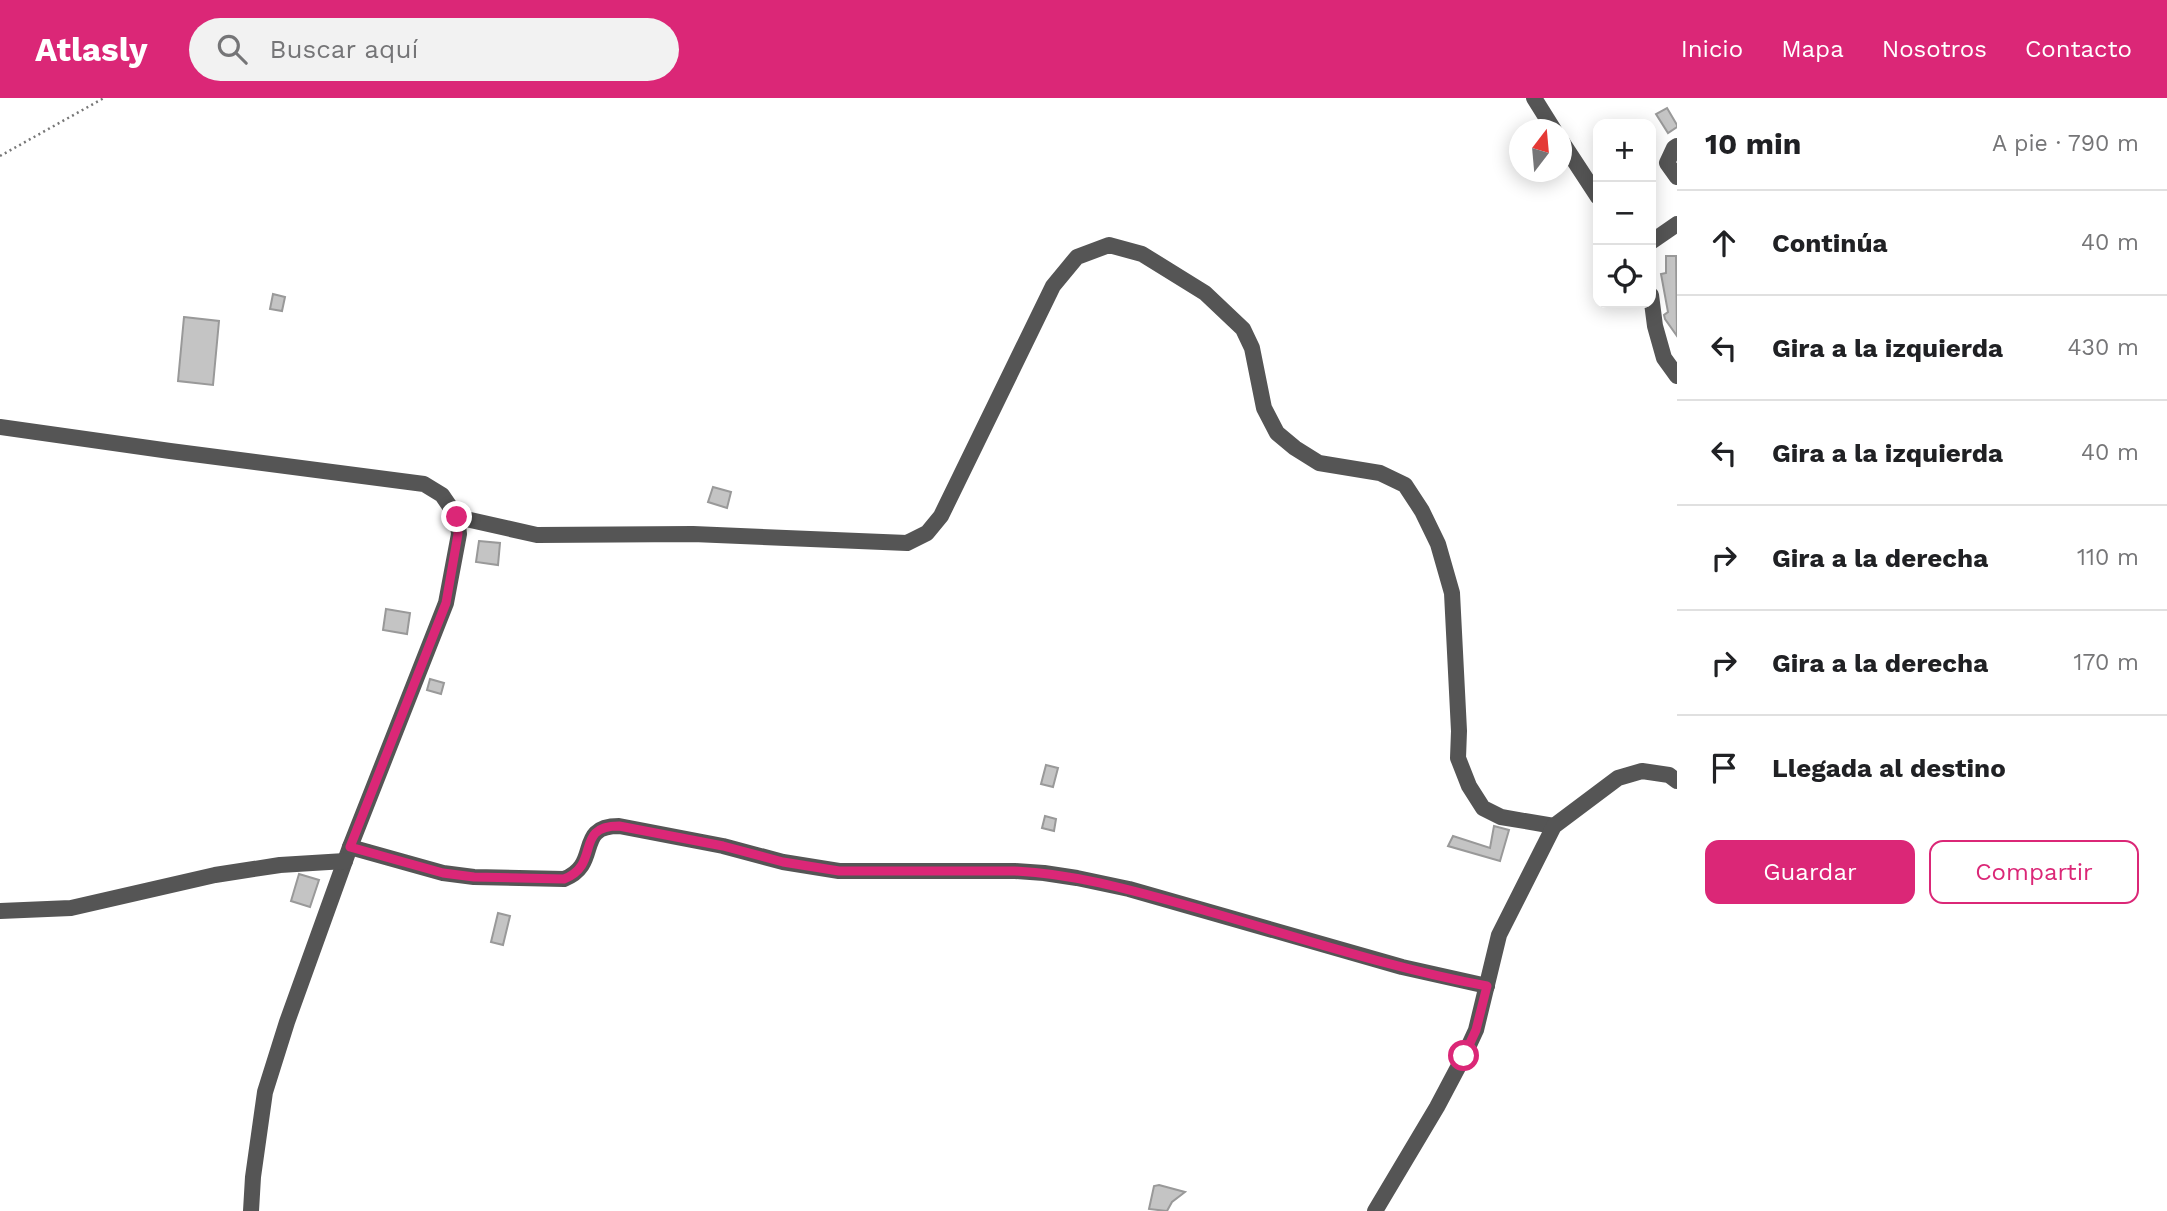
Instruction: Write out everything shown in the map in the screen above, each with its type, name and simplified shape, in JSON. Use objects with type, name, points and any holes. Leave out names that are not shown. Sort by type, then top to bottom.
[{"type":"street","points":[[1534,98],[1547,119]]},
{"type":"street","points":[[1677,146],[1667,163],[1677,177]]},
{"type":"street","points":[[1572,157],[1593,189]]},
{"type":"street","points":[[1656,239],[1677,224]]},
{"type":"street","points":[[457,517],[537,535],[693,534],[907,543],[927,533],[941,516],[1053,286],[1077,257],[1109,245],[1142,254],[1205,293],[1243,329],[1252,348],[1264,408],[1278,433],[1295,448],[1319,463],[1380,473],[1405,485],[1422,511],[1438,544],[1452,593],[1458,758],[1469,786],[1483,807],[1501,817],[1555,826]]},
{"type":"street","points":[[1653,308],[1664,358],[1677,376]]},
{"type":"street","points":[[0,427],[424,484],[442,495],[457,517],[458,534],[446,603],[347,854],[265,1091],[251,1211]]},
{"type":"street","points":[[1375,1211],[1464,1056],[1476,1030],[1499,934],[1555,826],[1619,778],[1642,771],[1669,775],[1677,781]]},
{"type":"street","points":[[0,911],[71,908],[215,875],[347,854],[453,874],[501,879],[564,879],[574,875],[582,867],[591,838],[597,830],[606,826],[619,826],[723,846],[792,864],[839,871],[1044,873],[1129,889],[1402,967],[1487,986]]},
{"type":"path","points":[[0,156],[104,98]]},
{"type":"building","points":[[1667,108],[1677,125],[1668,133],[1656,114]]},
{"type":"building","points":[[1666,256],[1676,256],[1677,336],[1664,315],[1668,312],[1661,274],[1666,273]]},
{"type":"building","points":[[273,294],[285,297],[282,311],[270,309]]},
{"type":"building","points":[[184,317],[219,321],[213,385],[178,381]]},
{"type":"building","points":[[713,487],[731,492],[727,508],[708,502]]},
{"type":"building","points":[[479,541],[500,543],[498,565],[476,562]]},
{"type":"building","points":[[386,609],[410,613],[407,634],[383,630]]},
{"type":"building","points":[[430,679],[444,683],[441,694],[427,690]]},
{"type":"building","points":[[1046,765],[1058,768],[1053,787],[1041,784]]},
{"type":"building","points":[[1045,816],[1056,819],[1054,831],[1042,828]]},
{"type":"building","points":[[1494,826],[1509,830],[1500,861],[1448,846],[1453,836],[1490,848]]},
{"type":"building","points":[[299,874],[319,880],[310,907],[291,901]]},
{"type":"building","points":[[498,913],[510,916],[503,945],[491,942]]},
{"type":"building","points":[[1154,1186],[1185,1192],[1172,1202],[1167,1211],[1149,1209]]},
{"type":"route","points":[[457,517],[458,534],[446,603],[350,847],[443,873],[514,879],[564,879],[574,875],[582,867],[591,838],[597,830],[606,826],[619,826],[723,846],[811,868],[896,873],[1015,871],[1077,878],[1129,889],[1402,967],[1487,986],[1476,1030],[1464,1056]]}]
